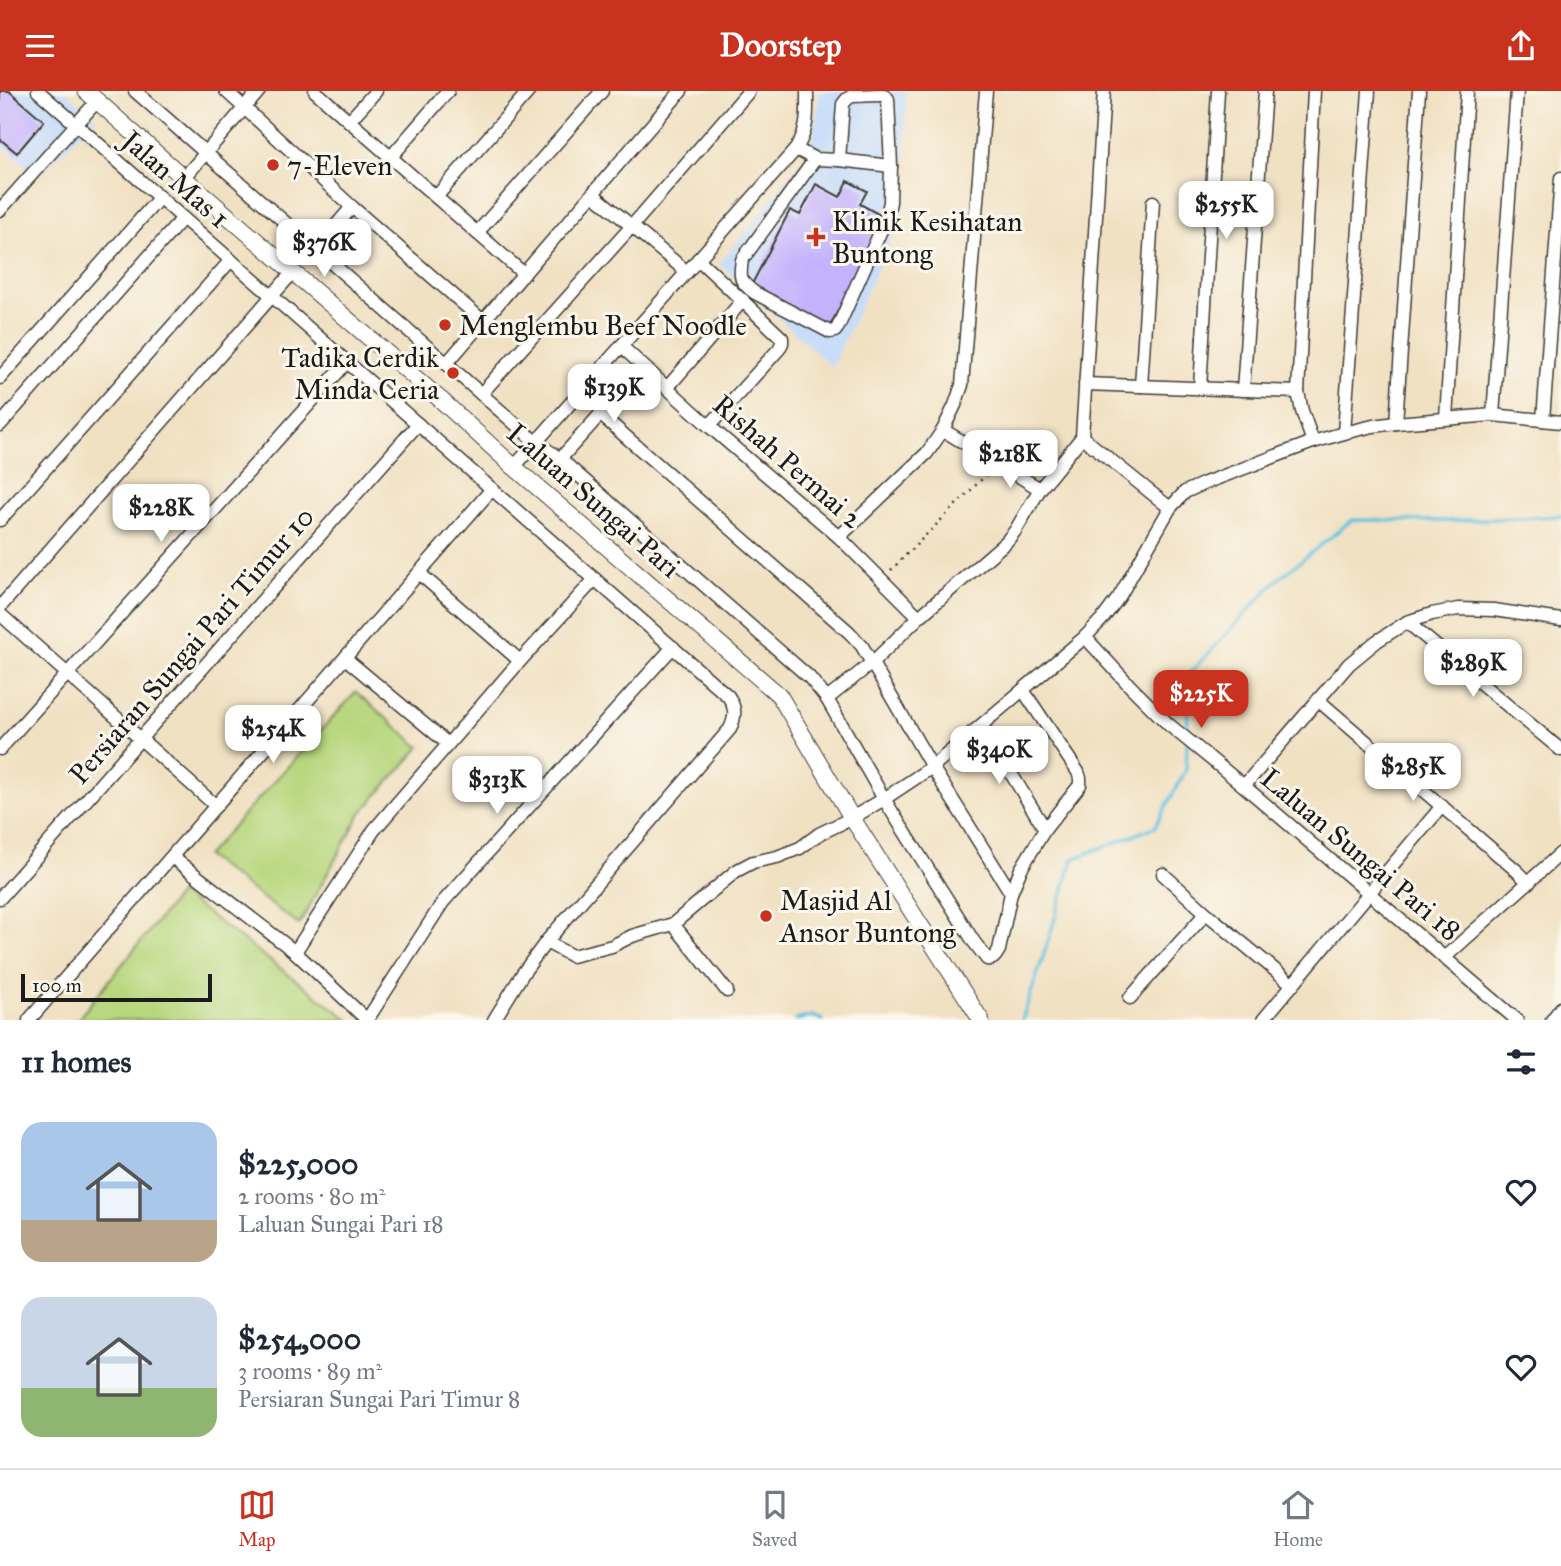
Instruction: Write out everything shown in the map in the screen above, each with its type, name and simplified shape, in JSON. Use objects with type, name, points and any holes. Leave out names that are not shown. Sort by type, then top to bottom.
[{"type":"main road","name":"Laluan Sungai Pari","points":[[92,96],[441,400],[514,467],[779,695],[852,818],[979,1018]]},
{"type":"street","name":"Jalan Mas 1","points":[[38,91],[673,647],[728,696],[734,706],[735,717],[730,729],[546,942]]},
{"type":"street","points":[[135,91],[809,677],[827,699],[884,799],[974,942],[984,956],[991,959],[995,957],[1002,941],[1011,893],[1021,869],[1045,829],[1080,785],[1078,772],[1023,689]]},
{"type":"street","points":[[226,91],[352,207],[483,321]]},
{"type":"street","points":[[184,178],[259,91]]},
{"type":"street","points":[[315,91],[524,274]]},
{"type":"street","points":[[349,121],[376,91]]},
{"type":"street","points":[[391,157],[448,91]]},
{"type":"street","points":[[436,197],[529,91]]},
{"type":"street","points":[[477,233],[602,91]]},
{"type":"street","points":[[447,363],[681,91]]},
{"type":"street","points":[[481,394],[749,91]]},
{"type":"street","points":[[514,467],[796,149],[807,124],[807,91]]},
{"type":"street","points":[[839,537],[927,453],[943,430],[962,385],[986,91]]},
{"type":"street","points":[[827,699],[873,662],[919,617],[1006,542],[1040,489],[1082,437],[1104,91]]},
{"type":"street","points":[[1200,389],[1218,91]]},
{"type":"street","points":[[1243,390],[1265,91]]},
{"type":"street","points":[[1312,442],[1298,392],[1314,91]]},
{"type":"street","points":[[1344,432],[1369,91]]},
{"type":"street","points":[[1396,423],[1419,91]]},
{"type":"street","points":[[1446,418],[1467,91]]},
{"type":"street","points":[[1493,415],[1517,91]]},
{"type":"street","points":[[815,159],[742,261],[739,274],[744,285],[755,293],[830,332],[838,327],[886,219],[890,202],[891,166],[888,99],[878,95],[852,96],[847,99],[843,104],[839,160]]},
{"type":"street","points":[[0,210],[76,124],[92,96]]},
{"type":"street","points":[[796,149],[815,159],[891,166]]},
{"type":"street","points":[[1543,420],[1561,178]]},
{"type":"street","points":[[593,194],[687,272]]},
{"type":"street","points":[[0,378],[160,197]]},
{"type":"street","points":[[1140,386],[1153,202]]},
{"type":"street","points":[[316,249],[352,207]]},
{"type":"street","points":[[0,425],[183,218]]},
{"type":"street","points":[[698,259],[782,338],[782,343],[709,426]]},
{"type":"street","points":[[0,520],[230,260]]},
{"type":"street","points":[[0,607],[293,272]]},
{"type":"street","points":[[667,388],[743,300]]},
{"type":"street","name":"Rishah Permai 2","points":[[621,347],[839,537],[919,617]]},
{"type":"street","points":[[0,749],[347,362]]},
{"type":"street","points":[[560,459],[643,367]]},
{"type":"street","points":[[1085,384],[1298,392]]},
{"type":"street","points":[[600,414],[862,646],[932,767],[1011,893]]},
{"type":"street","points":[[494,1020],[546,942],[572,956],[612,946],[632,936],[673,924],[736,871],[753,862],[800,848],[819,834],[884,799],[932,767],[1104,617],[1119,597],[1170,508],[1185,492],[1205,482],[1344,432],[1396,423],[1493,415],[1561,422]]},
{"type":"street","name":"Persiaran Sungai Pari Timur 10","points":[[0,898],[418,424]]},
{"type":"street","points":[[943,430],[1040,489]]},
{"type":"street","points":[[1082,437],[1170,508]]},
{"type":"street","points":[[30,1020],[492,489]]},
{"type":"street","points":[[419,573],[520,661]]},
{"type":"street","points":[[295,952],[374,829],[595,579]]},
{"type":"street","points":[[1244,786],[1349,664],[1377,641],[1407,622],[1458,609],[1494,610],[1561,620]]},
{"type":"street","points":[[0,614],[216,806]]},
{"type":"street","points":[[1407,622],[1561,750]]},
{"type":"street","name":"Laluan Sungai Pari 18","points":[[1085,636],[1168,724],[1517,1020]]},
{"type":"street","points":[[172,857],[295,952],[367,1020],[443,902],[673,647]]},
{"type":"street","points":[[345,658],[448,744]]},
{"type":"street","points":[[1318,700],[1529,883]]},
{"type":"street","points":[[982,726],[1045,829]]},
{"type":"street","points":[[1263,1020],[1442,806]]},
{"type":"street","points":[[1444,958],[1561,853]]},
{"type":"street","points":[[1163,874],[1293,985]]},
{"type":"street","points":[[1130,998],[1206,913]]},
{"type":"street","points":[[673,924],[727,991]]},
{"type":"street","points":[[1552,1020],[1561,1009]]},
{"type":"path","points":[[882,579],[997,463]]},
{"type":"shaded area","points":[[0,91],[65,91],[96,117],[39,176],[0,143]]},
{"type":"shaded area","name":"Klinik Kesihatan Buntong","points":[[820,91],[906,91],[904,211],[832,367],[719,264],[811,151]]},
{"type":"green space","points":[[356,692],[420,747],[361,813],[299,925],[206,856]]},
{"type":"green space","points":[[180,893],[348,1019],[348,1020],[77,1020]]},
{"type":"building","points":[[0,91],[9,91],[44,121],[17,153],[0,139]]},
{"type":"building","points":[[848,181],[867,191],[860,204],[882,216],[880,229],[830,326],[751,286],[790,210],[800,215],[816,184],[840,197]]},
{"type":"waterway","points":[[1187,735],[1189,674],[1276,581],[1352,520],[1447,521],[1561,516]]},
{"type":"waterway","points":[[1022,1020],[1073,859],[1155,827],[1186,770],[1187,743]]},
{"type":"waterway","points":[[796,1020],[813,1016],[823,1020]]},
{"type":"place","name":"7-Eleven","points":[[273,165]]},
{"type":"place","name":"Klinik Kesihatan Buntong","points":[[816,237]]},
{"type":"place","name":"Menglembu Beef Noodle","points":[[445,325]]},
{"type":"place","name":"Tadika Cerdik Minda Ceria","points":[[453,373]]},
{"type":"place","name":"Masjid Al Ansor Buntong","points":[[766,916]]}]
